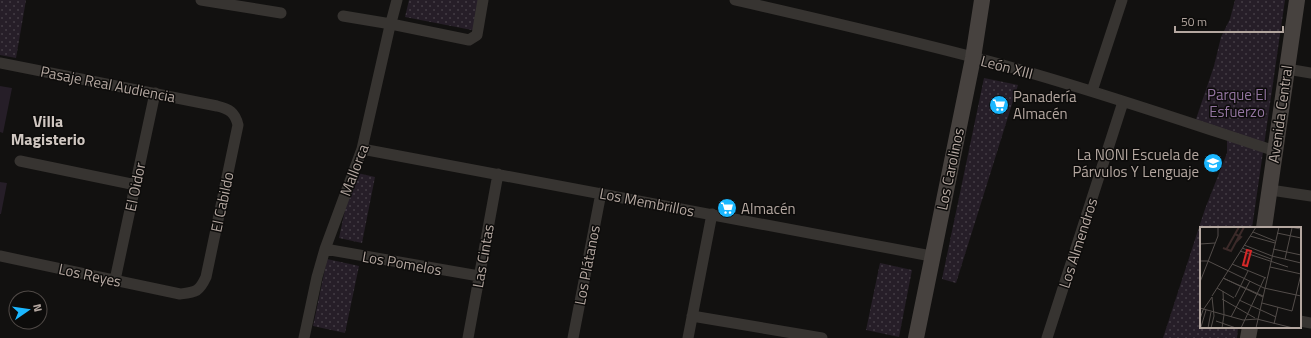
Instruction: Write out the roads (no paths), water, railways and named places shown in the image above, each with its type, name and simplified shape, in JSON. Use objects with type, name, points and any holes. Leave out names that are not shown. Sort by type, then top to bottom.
[{"type":"street","points":[[201,0],[258,5],[281,13]]},
{"type":"street","name":"Mallorca","points":[[304,338],[316,276],[362,149],[397,0]]},
{"type":"street","points":[[343,16],[470,40],[476,35],[483,0]]},
{"type":"street","name":"León XIII","points":[[735,0],[973,58],[1092,91],[1275,151]]},
{"type":"street","name":"Los Carolinos","points":[[916,338],[931,256],[973,58],[982,0]]},
{"type":"street","points":[[1092,91],[1122,0]]},
{"type":"street","name":"Avenida Central","points":[[1264,227],[1297,0]]},
{"type":"street","name":"Pasaje Real Audiencia","points":[[0,63],[217,106]]},
{"type":"street","points":[[1287,69],[1311,73]]},
{"type":"street","name":"El Oidor","points":[[115,280],[155,93]]},
{"type":"street","name":"Los Almendros","points":[[1047,338],[1123,102]]},
{"type":"street","name":"El Cabildo","points":[[180,294],[194,292],[201,288],[206,277],[238,125],[236,115],[229,109],[217,106]]},
{"type":"street","name":"Los Membrillos","points":[[362,149],[931,256]]},
{"type":"street","points":[[20,161],[136,185]]},
{"type":"street","name":"Las Cintas","points":[[468,338],[498,174]]},
{"type":"street","points":[[1270,190],[1311,196]]},
{"type":"street","name":"Los Plátanos","points":[[573,338],[601,193]]},
{"type":"street","points":[[688,338],[712,214]]},
{"type":"street","name":"Los Pomelos","points":[[325,249],[479,276]]},
{"type":"street","name":"Los Reyes","points":[[0,256],[180,294]]},
{"type":"street","points":[[692,316],[822,338]]},
{"type":"street","points":[[1301,321],[1311,323]]},
{"type":"street","points":[[1248,338],[1250,328]]},
{"type":"place","name":"Panadería Almacén","points":[[999,105]]},
{"type":"place","name":"La NONI Escuela de Párvulos Y Lenguaje","points":[[1213,163]]},
{"type":"place","name":"Almacén","points":[[727,208]]},
{"type":"district","name":"Villa Magisterio","points":[[48,130]]},
{"type":"park label","name":"Parque El Esfuerzo","points":[[1237,102]]}]
